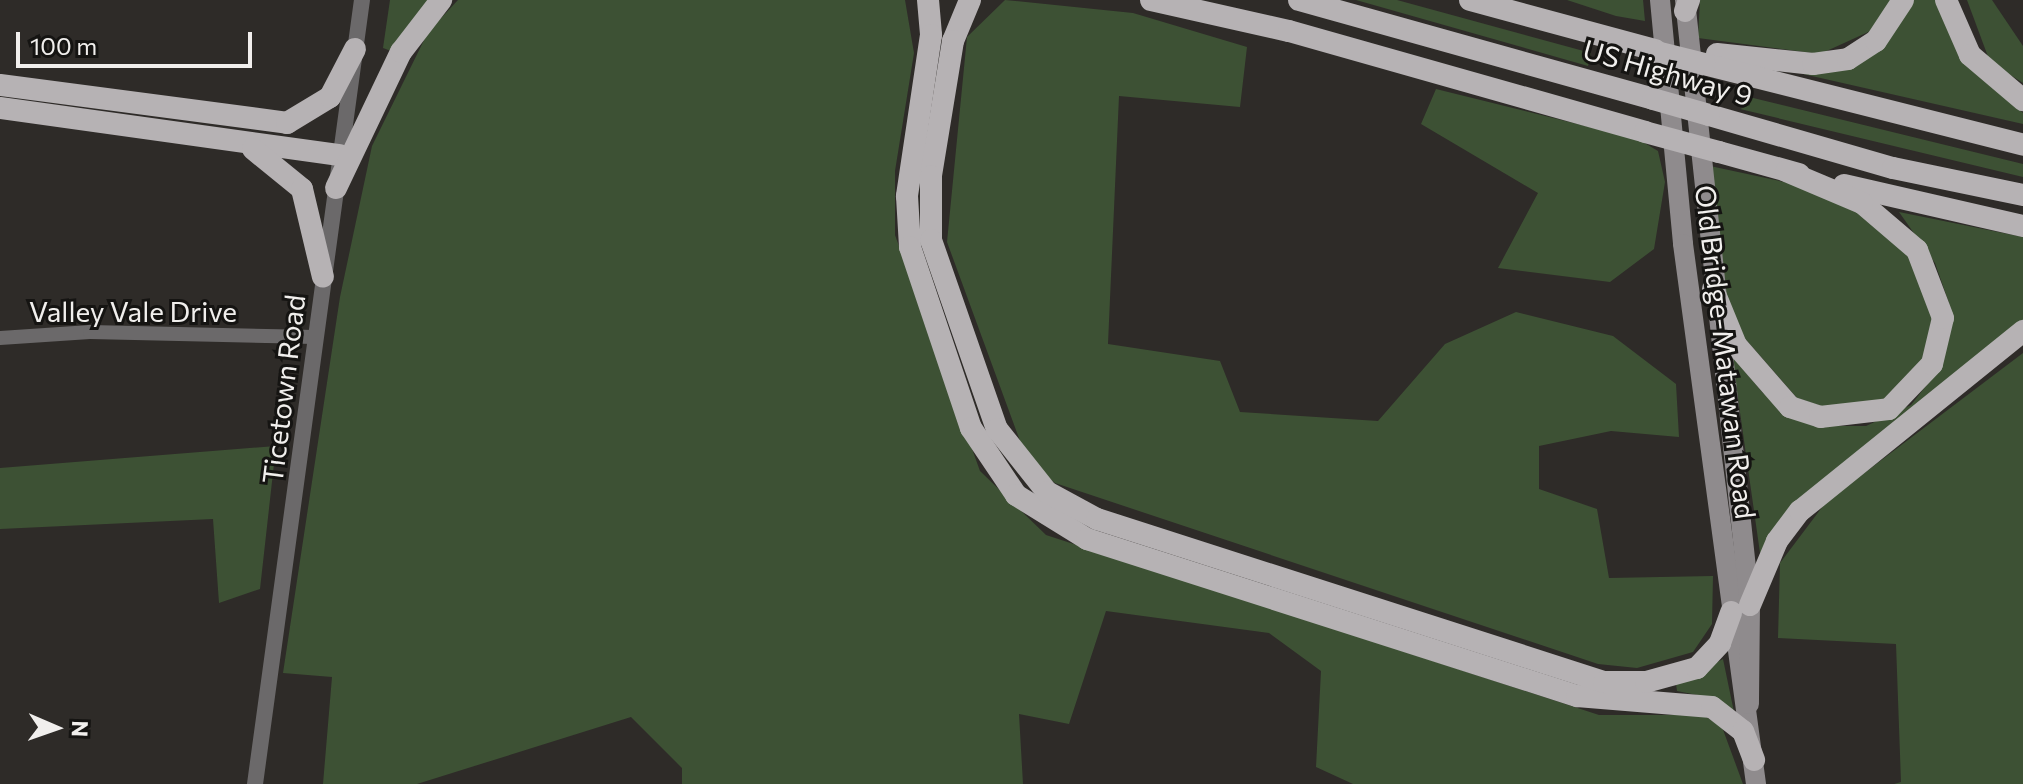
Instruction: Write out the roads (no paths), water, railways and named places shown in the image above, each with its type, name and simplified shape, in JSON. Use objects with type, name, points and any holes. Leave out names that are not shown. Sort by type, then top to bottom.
[{"type":"highway","points":[[336,188],[401,52],[441,0]]},
{"type":"highway","points":[[928,0],[931,35],[907,196],[910,247],[971,428],[1016,495],[1087,539],[1577,696],[1712,707],[1743,731],[1754,760]]},
{"type":"highway","points":[[970,0],[958,22],[936,146],[931,240],[997,429],[1047,492],[1097,519],[1604,682],[1646,682],[1697,668],[1720,643],[1777,541],[1800,511],[2023,331]]},
{"type":"highway","points":[[1151,0],[1289,31],[1786,171],[2023,226]]},
{"type":"highway","name":"US Highway 9","points":[[1299,0],[1893,168],[2023,195]]},
{"type":"highway","name":"US Highway 9","points":[[1470,0],[1648,50],[1704,57],[2023,145]]},
{"type":"highway","points":[[1530,0],[1584,30]]},
{"type":"highway","points":[[1704,57],[1770,62],[1848,59],[1876,41],[1903,0]]},
{"type":"highway","points":[[1946,0],[1970,55],[2023,100]]},
{"type":"highway","points":[[0,85],[287,123],[330,97],[355,49]]},
{"type":"highway","points":[[0,108],[241,144],[340,155]]},
{"type":"highway","points":[[241,144],[274,160],[302,189],[323,277]]},
{"type":"highway","points":[[1713,289],[1736,345],[1790,407],[1820,417],[1889,409],[1932,364],[1943,318],[1917,250],[1862,203],[1786,171]]},
{"type":"main road","name":"Old Bridge-Matawan Road","points":[[1660,0],[1740,608]]},
{"type":"main road","name":"Old Bridge-Matawan Road","points":[[1686,4],[1756,784]]},
{"type":"street","name":"Ticetown Road","points":[[255,784],[362,0]]},
{"type":"street","name":"Valley Vale Drive","points":[[0,338],[90,332],[315,337]]}]
